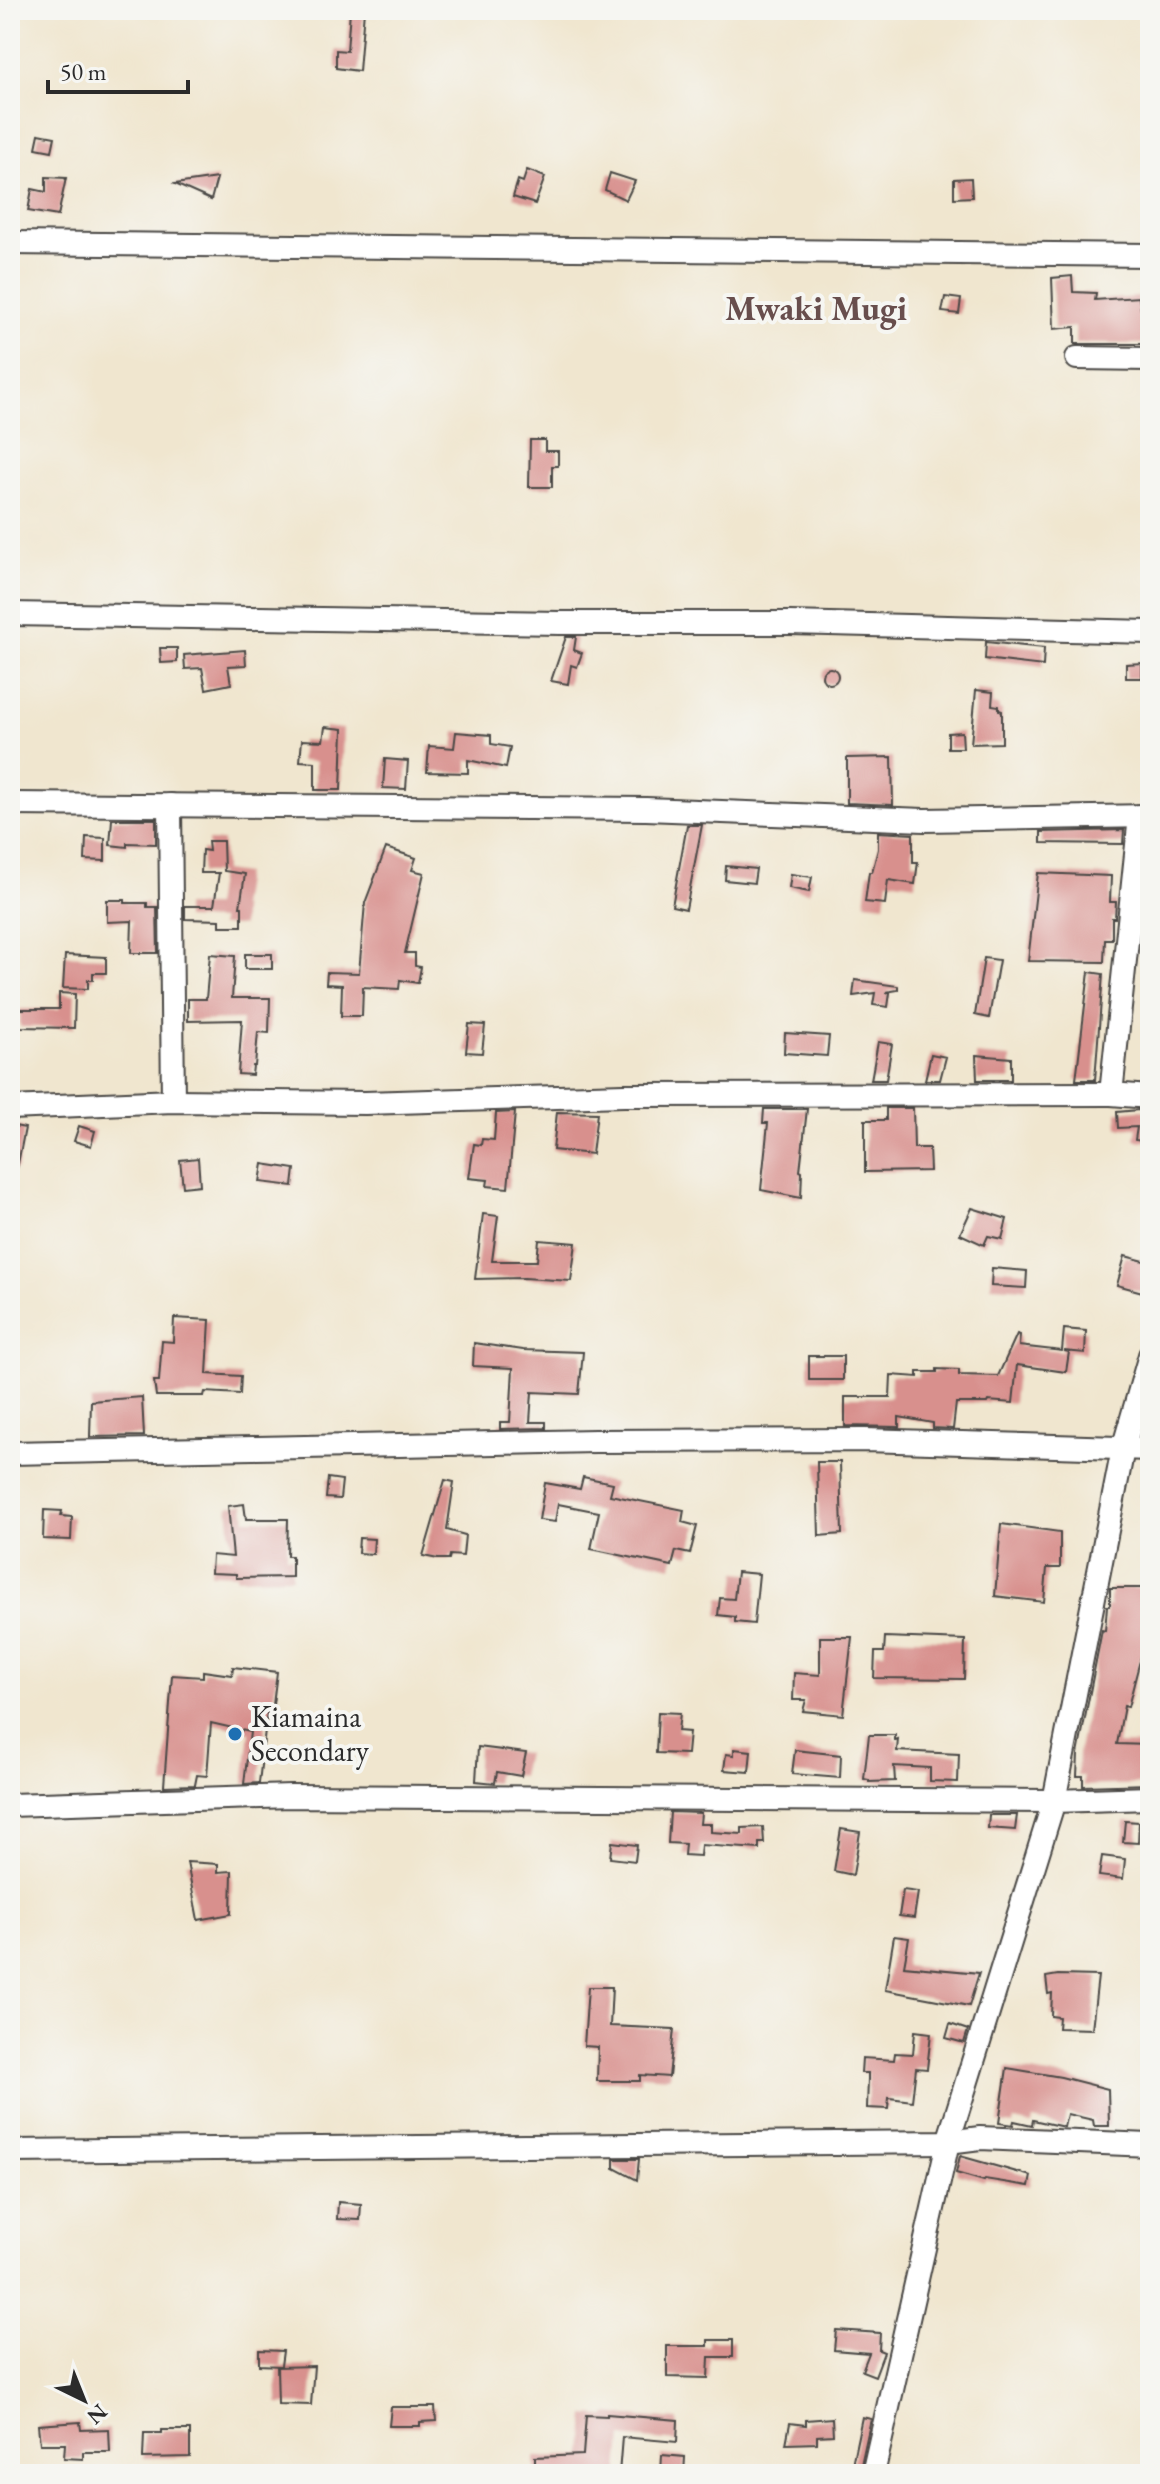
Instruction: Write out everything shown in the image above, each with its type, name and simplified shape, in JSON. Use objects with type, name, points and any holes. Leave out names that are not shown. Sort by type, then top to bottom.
[{"type":"street","points":[[10,243],[1150,255]]},
{"type":"street","points":[[1077,358],[1150,359]]},
{"type":"street","points":[[10,614],[560,623],[790,623],[1150,632]]},
{"type":"street","points":[[10,804],[646,809],[924,820],[1145,816],[1111,1094]]},
{"type":"street","points":[[170,805],[173,1101]]},
{"type":"street","points":[[10,1108],[173,1101],[365,1103],[624,1095],[1111,1094],[1150,1097]]},
{"type":"street","points":[[873,2474],[948,2142],[1054,1801],[1123,1449],[1150,1355]]},
{"type":"street","points":[[10,1453],[595,1441],[834,1440],[1150,1449]]},
{"type":"street","points":[[10,1805],[291,1796],[1054,1801],[1150,1798]]},
{"type":"street","points":[[10,2151],[948,2142],[980,2138],[1150,2145]]},
{"type":"building","points":[[350,10],[364,10],[359,71],[336,68],[336,50],[347,51]]},
{"type":"building","points":[[39,134],[55,137],[52,151],[36,148]]},
{"type":"building","points":[[527,170],[545,177],[535,204],[513,197],[518,180],[523,182]]},
{"type":"building","points":[[610,173],[635,181],[626,200],[605,190]]},
{"type":"building","points":[[46,177],[66,178],[58,216],[28,211],[32,189],[46,192]]},
{"type":"building","points":[[217,178],[211,200],[175,184]]},
{"type":"building","points":[[971,178],[972,197],[954,198],[954,179]]},
{"type":"building","points":[[1072,276],[1073,292],[1096,293],[1095,300],[1139,297],[1146,344],[1075,344],[1075,327],[1054,329],[1052,278]]},
{"type":"building","points":[[945,297],[961,299],[959,314],[942,312]]},
{"type":"building","points":[[530,440],[545,440],[545,451],[558,451],[558,466],[552,466],[552,487],[529,487]]},
{"type":"building","points":[[566,637],[576,637],[574,650],[582,653],[577,667],[571,665],[568,684],[551,681]]},
{"type":"building","points":[[986,642],[1044,648],[1043,666],[985,659]]},
{"type":"building","points":[[160,648],[177,648],[177,662],[161,663]]},
{"type":"building","points":[[245,650],[246,665],[228,666],[231,684],[206,689],[202,668],[185,669],[184,655]]},
{"type":"building","points":[[1142,663],[1142,678],[1126,678],[1126,664]]},
{"type":"building","points":[[830,668],[836,670],[836,682],[830,684],[824,682],[822,676],[824,670]]},
{"type":"building","points":[[976,690],[993,692],[992,705],[999,706],[1002,711],[1002,743],[971,744]]},
{"type":"building","points":[[325,727],[343,729],[341,790],[315,790],[315,762],[300,761],[302,740],[323,741]]},
{"type":"building","points":[[456,732],[491,735],[491,744],[510,747],[506,768],[468,760],[468,773],[427,772],[429,746],[454,748]]},
{"type":"building","points":[[962,732],[963,748],[948,748],[948,733]]},
{"type":"building","points":[[892,757],[893,805],[847,803],[847,758]]},
{"type":"building","points":[[385,759],[408,761],[406,789],[383,788]]},
{"type":"building","points":[[112,819],[156,819],[156,844],[110,845]]},
{"type":"building","points":[[687,825],[702,825],[686,909],[672,906]]},
{"type":"building","points":[[1124,830],[1123,844],[1041,843],[1041,832]]},
{"type":"building","points":[[878,832],[913,834],[913,862],[918,862],[915,884],[888,880],[885,904],[865,902],[869,872],[872,872],[878,849]]},
{"type":"building","points":[[86,837],[105,838],[105,861],[85,860]]},
{"type":"building","points":[[208,841],[223,841],[224,871],[245,874],[240,907],[242,926],[220,926],[220,920],[185,919],[185,906],[214,906],[219,873],[201,873],[202,850],[209,851]]},
{"type":"building","points":[[386,848],[416,858],[412,870],[424,873],[405,953],[415,953],[415,966],[421,967],[418,983],[400,980],[399,989],[363,987],[362,1016],[341,1016],[342,985],[326,984],[327,972],[359,973],[365,903]]},
{"type":"building","points":[[726,866],[756,869],[754,883],[725,880]]},
{"type":"building","points":[[1038,873],[1111,876],[1110,902],[1116,902],[1115,918],[1112,918],[1112,939],[1105,939],[1104,962],[1028,961]]},
{"type":"building","points":[[791,874],[812,877],[809,892],[789,888]]},
{"type":"building","points":[[107,900],[147,903],[147,907],[157,907],[158,953],[131,953],[132,921],[107,922]]},
{"type":"building","points":[[210,954],[235,956],[232,998],[270,998],[269,1033],[258,1032],[252,1075],[238,1074],[242,1020],[188,1021],[188,999],[206,999]]},
{"type":"building","points":[[245,954],[272,954],[272,969],[245,969]]},
{"type":"building","points":[[65,955],[106,957],[106,973],[93,973],[93,980],[88,980],[88,989],[63,988]]},
{"type":"building","points":[[984,958],[999,960],[989,1018],[975,1015]]},
{"type":"building","points":[[1089,972],[1103,974],[1095,1080],[1076,1080]]},
{"type":"building","points":[[855,980],[898,986],[898,990],[886,992],[890,993],[888,1007],[873,1005],[875,993],[853,996]]},
{"type":"building","points":[[59,993],[75,994],[74,1028],[20,1027],[20,1009],[59,1009]]},
{"type":"building","points":[[469,1024],[485,1025],[482,1053],[466,1052]]},
{"type":"building","points":[[785,1033],[829,1036],[827,1056],[784,1053]]},
{"type":"building","points":[[878,1042],[892,1044],[886,1080],[871,1080]]},
{"type":"building","points":[[931,1054],[946,1057],[940,1080],[925,1080]]},
{"type":"building","points":[[976,1055],[1011,1058],[1011,1080],[977,1080]]},
{"type":"building","points":[[886,1108],[913,1108],[914,1148],[929,1148],[930,1171],[865,1172],[865,1120],[886,1120]]},
{"type":"building","points":[[764,1109],[807,1109],[800,1171],[801,1198],[761,1190],[768,1123],[763,1123]]},
{"type":"building","points":[[1150,1111],[1150,1142],[1135,1140],[1137,1127],[1118,1128],[1117,1112]]},
{"type":"building","points":[[515,1112],[508,1188],[487,1186],[488,1180],[469,1178],[474,1144],[481,1145],[482,1139],[494,1140],[496,1113]]},
{"type":"building","points":[[557,1112],[597,1113],[592,1154],[553,1150]]},
{"type":"building","points":[[10,1125],[25,1128],[17,1169],[10,1169]]},
{"type":"building","points":[[79,1126],[95,1131],[91,1146],[74,1141]]},
{"type":"building","points":[[198,1158],[200,1185],[183,1187],[180,1160]]},
{"type":"building","points":[[263,1164],[295,1169],[293,1186],[260,1182]]},
{"type":"building","points":[[972,1208],[1007,1219],[1002,1239],[988,1236],[984,1245],[960,1234]]},
{"type":"building","points":[[483,1214],[498,1216],[492,1261],[537,1261],[539,1240],[576,1243],[571,1281],[475,1279]]},
{"type":"building","points":[[1125,1256],[1148,1262],[1146,1270],[1150,1271],[1150,1278],[1146,1293],[1117,1285]]},
{"type":"building","points":[[992,1268],[1027,1271],[1026,1288],[991,1286]]},
{"type":"building","points":[[174,1318],[210,1320],[207,1374],[241,1376],[240,1394],[205,1392],[204,1396],[156,1396],[154,1381],[159,1381],[162,1341],[173,1342]]},
{"type":"building","points":[[1064,1329],[1086,1331],[1085,1353],[1064,1351],[1069,1352],[1066,1372],[1017,1365],[1013,1403],[956,1403],[953,1429],[933,1428],[933,1423],[899,1417],[899,1427],[845,1426],[845,1397],[890,1397],[891,1375],[918,1377],[918,1372],[937,1372],[937,1369],[959,1370],[959,1375],[998,1376],[1017,1334],[1020,1335],[1019,1346],[1062,1351]]},
{"type":"building","points":[[474,1343],[523,1350],[583,1352],[579,1394],[532,1392],[530,1422],[546,1422],[546,1428],[500,1429],[500,1422],[510,1422],[513,1368],[473,1366]]},
{"type":"building","points":[[809,1356],[843,1356],[843,1380],[809,1380]]},
{"type":"building","points":[[142,1397],[144,1436],[90,1437],[91,1401]]},
{"type":"building","points":[[817,1462],[840,1462],[842,1534],[819,1536]]},
{"type":"building","points":[[583,1477],[613,1483],[610,1495],[684,1510],[682,1522],[697,1526],[690,1554],[676,1551],[672,1566],[591,1549],[599,1512],[558,1504],[555,1522],[539,1520],[545,1483],[580,1489]]},
{"type":"building","points":[[328,1478],[342,1480],[340,1499],[326,1498]]},
{"type":"building","points":[[445,1480],[454,1482],[447,1530],[465,1535],[463,1556],[450,1555],[449,1559],[438,1559],[423,1556]]},
{"type":"building","points":[[244,1504],[246,1519],[288,1519],[287,1556],[292,1556],[292,1577],[236,1578],[236,1574],[211,1573],[212,1555],[233,1557],[228,1506]]},
{"type":"building","points":[[44,1510],[62,1511],[61,1516],[72,1517],[71,1540],[43,1539]]},
{"type":"building","points":[[1001,1524],[1060,1532],[1060,1568],[1047,1568],[1044,1602],[995,1596]]},
{"type":"building","points":[[359,1538],[374,1539],[373,1554],[358,1553]]},
{"type":"building","points":[[737,1572],[759,1574],[754,1624],[735,1622],[735,1617],[718,1615],[720,1598],[734,1599]]},
{"type":"building","points":[[1110,1588],[1150,1588],[1150,1633],[1147,1633],[1128,1707],[1124,1706],[1117,1744],[1150,1745],[1150,1784],[1083,1786],[1083,1776],[1077,1776],[1078,1754],[1102,1630],[1105,1631],[1107,1606],[1110,1606]]},
{"type":"building","points":[[820,1637],[852,1637],[843,1715],[803,1711],[806,1700],[793,1700],[794,1673],[820,1675]]},
{"type":"building","points":[[885,1637],[965,1640],[964,1679],[874,1678],[875,1652],[884,1652]]},
{"type":"building","points":[[233,1667],[277,1672],[272,1713],[267,1712],[259,1783],[244,1784],[250,1732],[211,1723],[207,1776],[197,1775],[195,1785],[164,1786],[172,1675],[203,1677],[203,1671],[232,1675]]},
{"type":"building","points":[[658,1712],[680,1713],[678,1731],[689,1732],[687,1754],[656,1753]]},
{"type":"building","points":[[869,1735],[895,1735],[895,1740],[898,1739],[897,1751],[959,1754],[958,1782],[930,1781],[930,1768],[894,1766],[895,1781],[869,1782],[864,1779]]},
{"type":"building","points":[[478,1747],[526,1753],[521,1776],[497,1772],[495,1783],[476,1781]]},
{"type":"building","points":[[734,1749],[751,1751],[749,1772],[724,1770],[726,1754],[734,1755]]},
{"type":"building","points":[[795,1750],[841,1755],[840,1778],[792,1774]]},
{"type":"building","points":[[670,1812],[701,1813],[700,1824],[711,1824],[711,1832],[742,1834],[742,1828],[763,1827],[764,1843],[759,1843],[759,1849],[701,1845],[700,1856],[684,1855],[685,1844],[668,1843]]},
{"type":"building","points":[[989,1815],[1017,1815],[1015,1830],[988,1828]]},
{"type":"building","points":[[1125,1821],[1139,1822],[1138,1843],[1123,1842]]},
{"type":"building","points":[[841,1829],[860,1832],[853,1875],[834,1871]]},
{"type":"building","points":[[612,1842],[637,1845],[635,1861],[610,1858]]},
{"type":"building","points":[[1102,1856],[1125,1859],[1123,1879],[1099,1876]]},
{"type":"building","points":[[187,1862],[218,1864],[218,1872],[232,1871],[231,1914],[198,1920]]},
{"type":"building","points":[[903,1890],[918,1892],[914,1918],[899,1916]]},
{"type":"building","points":[[894,1936],[909,1938],[904,1966],[979,1973],[969,2006],[885,1990]]},
{"type":"building","points":[[1098,1976],[1092,2029],[1058,2028],[1059,2017],[1051,2016],[1052,1993],[1048,1994],[1046,1977]]},
{"type":"building","points":[[588,1987],[612,1987],[610,2026],[674,2029],[669,2077],[640,2075],[640,2081],[597,2081],[598,2047],[584,2046]]},
{"type":"building","points":[[950,2024],[968,2030],[964,2043],[946,2038]]},
{"type":"building","points":[[915,2031],[931,2033],[927,2069],[916,2068],[912,2101],[889,2098],[888,2109],[867,2108],[868,2073],[861,2073],[862,2058],[894,2060],[895,2053],[913,2054]]},
{"type":"building","points":[[1007,2068],[1108,2089],[1109,2126],[1094,2126],[1093,2120],[1067,2114],[1064,2127],[1033,2120],[1032,2125],[1014,2121],[1013,2125],[999,2123]]},
{"type":"building","points":[[960,2156],[1031,2176],[1029,2186],[984,2181],[956,2173]]},
{"type":"building","points":[[614,2159],[639,2159],[637,2180],[614,2168]]},
{"type":"building","points":[[338,2202],[361,2204],[360,2220],[337,2219]]},
{"type":"building","points":[[836,2330],[880,2333],[879,2350],[884,2352],[875,2376],[862,2371],[869,2353],[834,2350]]},
{"type":"building","points":[[708,2340],[733,2340],[733,2357],[709,2357],[708,2378],[667,2377],[667,2346],[708,2346]]},
{"type":"building","points":[[259,2350],[283,2351],[281,2366],[259,2365]]},
{"type":"building","points":[[314,2366],[311,2405],[278,2404],[277,2367]]},
{"type":"building","points":[[391,2407],[435,2407],[436,2421],[420,2422],[420,2426],[389,2426]]},
{"type":"building","points":[[586,2415],[678,2420],[677,2442],[622,2437],[619,2474],[535,2474],[535,2457],[583,2455]]},
{"type":"building","points":[[862,2417],[871,2419],[859,2474],[850,2474]]},
{"type":"building","points":[[832,2418],[833,2435],[817,2436],[817,2443],[786,2444],[790,2423],[806,2425],[806,2420]]},
{"type":"building","points":[[80,2422],[81,2430],[109,2429],[110,2452],[83,2452],[83,2459],[64,2458],[65,2444],[40,2444],[38,2425]]},
{"type":"building","points":[[162,2430],[190,2430],[190,2457],[143,2458],[144,2433],[162,2433]]},
{"type":"building","points":[[662,2455],[685,2457],[684,2474],[661,2474]]},
{"type":"place","name":"Kiamaina Secondary","points":[[235,1734]]},
{"type":"district","name":"Mwaki Mugi","points":[[816,308]]}]
